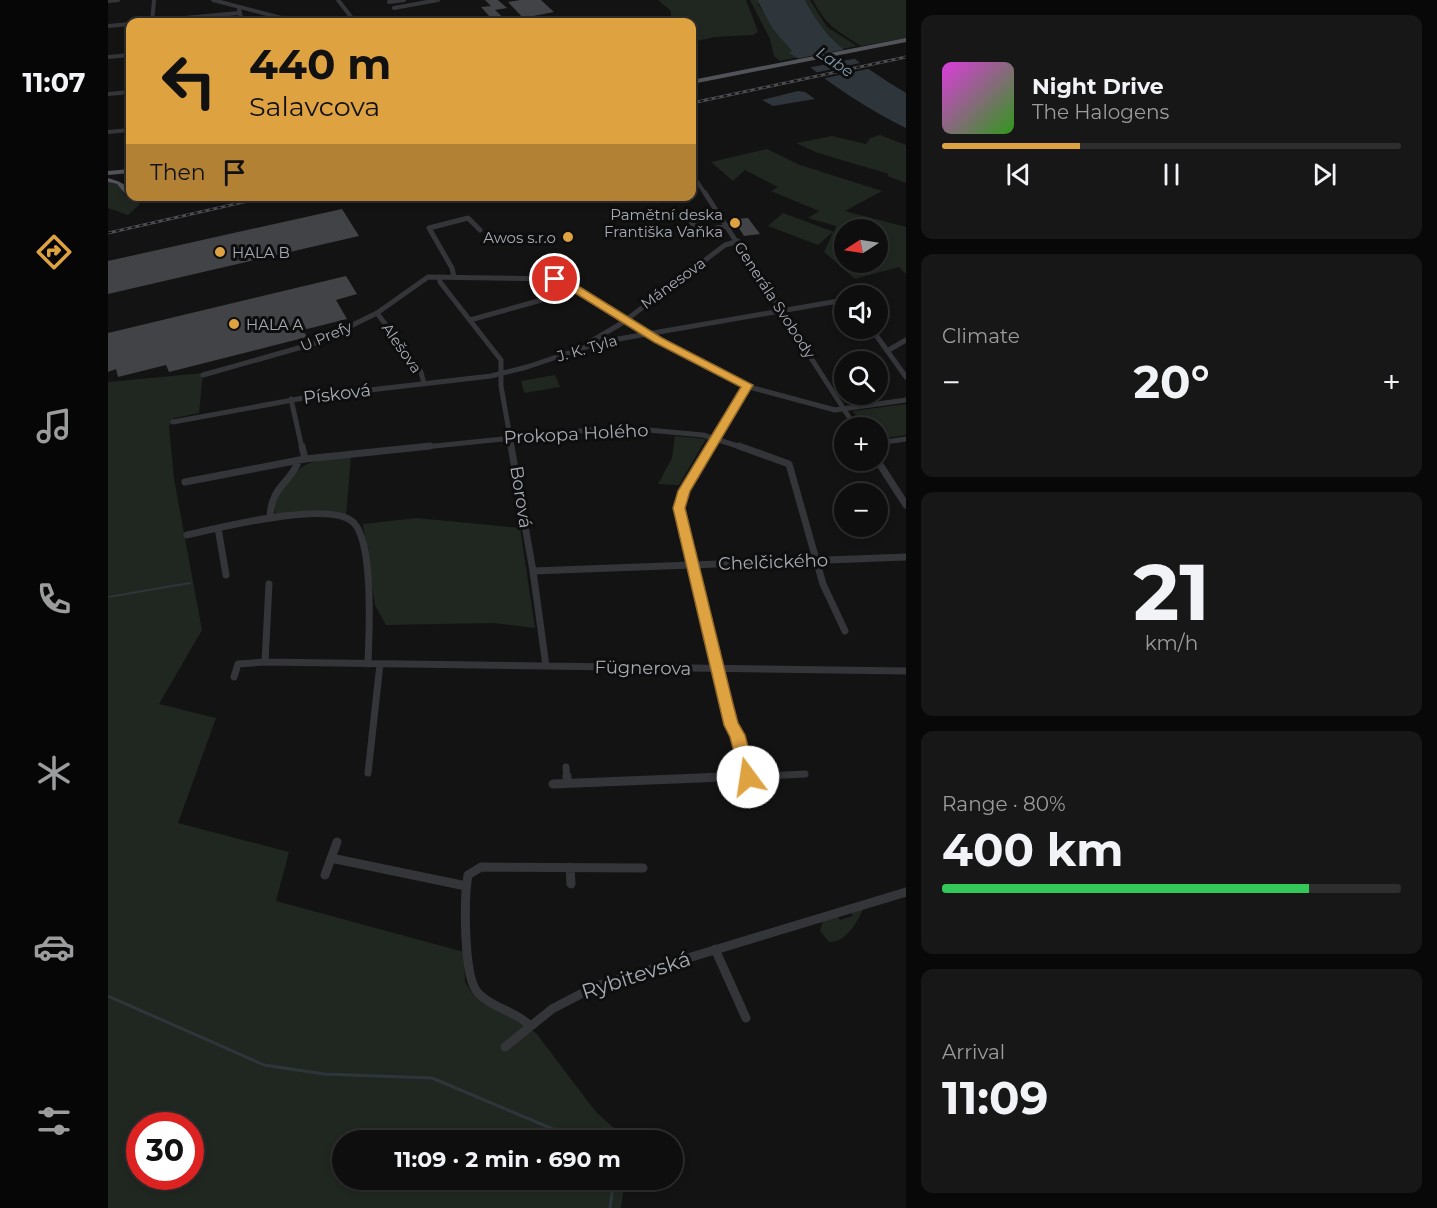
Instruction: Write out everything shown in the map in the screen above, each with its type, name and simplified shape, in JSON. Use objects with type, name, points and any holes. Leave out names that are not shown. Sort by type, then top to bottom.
[{"type":"main road","points":[[870,50],[906,40]]},
{"type":"main road","points":[[696,83],[906,45]]},
{"type":"main road","points":[[108,173],[126,171]]},
{"type":"main road","points":[[108,179],[126,177]]},
{"type":"main road","points":[[108,179],[119,183],[126,191]]},
{"type":"street","points":[[108,1],[118,0]]},
{"type":"street","points":[[152,18],[154,0]]},
{"type":"street","points":[[213,0],[282,18]]},
{"type":"street","points":[[338,0],[352,18]]},
{"type":"street","points":[[389,2],[404,0]]},
{"type":"street","points":[[394,8],[438,0]]},
{"type":"street","points":[[240,7],[241,18]]},
{"type":"street","points":[[191,18],[239,13]]},
{"type":"street","points":[[108,26],[126,24]]},
{"type":"street","points":[[108,57],[126,55]]},
{"type":"street","points":[[108,94],[126,92]]},
{"type":"street","points":[[108,132],[126,130]]},
{"type":"street","name":"Generála Svobody","points":[[696,180],[738,241],[849,417]]},
{"type":"street","points":[[672,214],[704,230],[727,226]]},
{"type":"street","points":[[454,277],[452,268],[429,228],[468,218],[480,230]]},
{"type":"street","name":"Mánesova","points":[[579,348],[625,320],[725,245],[738,241]]},
{"type":"street","points":[[439,277],[555,279],[646,333],[747,385],[828,409],[844,409],[906,400]]},
{"type":"street","name":"U Prefy","points":[[203,375],[314,344],[377,313],[426,278],[439,277]]},
{"type":"street","name":"Borová","points":[[439,277],[499,358],[502,374],[501,386],[533,571],[546,666]]},
{"type":"street","points":[[470,320],[577,290]]},
{"type":"street","name":"J. K. Tyla","points":[[502,374],[579,348],[646,333],[834,302]]},
{"type":"street","name":"Alešova","points":[[377,313],[421,372],[424,384]]},
{"type":"street","points":[[879,339],[887,351],[906,340]]},
{"type":"street","points":[[888,352],[906,377]]},
{"type":"street","name":"Písková","points":[[173,422],[291,399],[502,374]]},
{"type":"street","points":[[747,385],[684,491],[679,504],[716,669],[730,722],[738,735],[748,777]]},
{"type":"street","points":[[270,518],[270,508],[276,491],[302,459],[291,399]]},
{"type":"street","name":"Prokopa Holého","points":[[185,482],[302,459],[569,430],[633,429],[715,437],[788,462],[823,584],[845,631]]},
{"type":"street","points":[[888,442],[906,439]]},
{"type":"street","points":[[884,471],[906,505]]},
{"type":"street","points":[[187,535],[270,518],[321,514],[345,518],[356,525],[368,590],[368,664]]},
{"type":"street","points":[[218,528],[226,575]]},
{"type":"street","name":"Chelčického","points":[[533,571],[906,557]]},
{"type":"street","points":[[266,662],[269,584]]},
{"type":"street","name":"Fügnerova","points":[[234,677],[238,664],[266,662],[906,671]]},
{"type":"street","points":[[368,773],[380,664]]},
{"type":"street","points":[[566,767],[567,783]]},
{"type":"street","points":[[553,784],[806,774]]},
{"type":"street","points":[[325,875],[337,842]]},
{"type":"street","points":[[331,858],[466,886]]},
{"type":"street","points":[[529,1025],[477,993],[472,984],[468,969],[466,886],[471,871],[481,867],[643,868]]},
{"type":"street","points":[[570,867],[571,884]]},
{"type":"street","name":"Rybitevská","points":[[505,1047],[529,1025],[570,998],[596,986],[906,892]]},
{"type":"street","name":"Rybitevská","points":[[715,949],[746,1018]]},
{"type":"shaded area","points":[[658,0],[746,0],[758,32],[753,35],[714,37],[696,41],[696,18],[671,18],[671,11]]},
{"type":"shaded area","points":[[750,0],[757,0],[792,51],[792,55],[799,57],[780,61],[774,56],[770,39]]},
{"type":"shaded area","points":[[805,0],[810,0],[827,27],[857,46],[842,49],[814,18]]},
{"type":"shaded area","points":[[813,0],[906,0],[906,38],[861,46],[828,23]]},
{"type":"shaded area","points":[[880,135],[906,145],[906,183],[887,176],[889,174],[818,153],[796,143],[832,136],[866,144],[870,138]]},
{"type":"shaded area","points":[[767,149],[800,165],[882,191],[845,211],[876,219],[834,219],[834,225],[808,218],[819,211],[771,191],[778,187],[745,170],[733,181],[711,162]]},
{"type":"shaded area","points":[[108,182],[119,185],[126,196],[126,201],[136,201],[140,204],[128,215],[108,208]]},
{"type":"shaded area","points":[[783,213],[834,232],[834,261],[824,252],[833,232],[818,245],[768,226]]},
{"type":"shaded area","points":[[888,222],[906,227],[906,274],[899,267],[888,270]]},
{"type":"shaded area","points":[[848,273],[877,273],[855,279]]},
{"type":"shaded area","points":[[203,373],[199,413],[174,418],[169,426],[174,479],[202,630],[159,704],[216,718],[178,823],[289,852],[276,901],[464,952],[465,982],[473,995],[536,1033],[596,1112],[616,1130],[332,1130],[332,1190],[623,1190],[621,1208],[108,1208],[108,382]]},
{"type":"shaded area","points":[[555,375],[560,387],[524,393],[521,381]]},
{"type":"shaded area","points":[[906,404],[906,435],[888,438],[888,417],[857,417],[853,411]]},
{"type":"shaded area","points":[[675,436],[706,439],[679,485],[658,484],[672,458]]},
{"type":"shaded area","points":[[351,456],[346,516],[275,514],[274,500],[298,470],[313,462]]},
{"type":"shaded area","points":[[417,518],[520,528],[535,628],[494,623],[386,625],[375,605],[363,524]]},
{"type":"shaded area","points":[[863,909],[858,920],[840,939],[829,942],[820,931],[823,921],[838,917],[840,920],[853,916],[851,913]]},
{"type":"water","name":"Labe","points":[[757,0],[805,0],[824,30],[848,54],[906,93],[906,128],[856,100],[789,53],[792,51],[773,29]]},
{"type":"water","points":[[798,91],[805,92],[815,99],[773,106],[762,100]]},
{"type":"pier","points":[[847,49],[858,58],[807,68],[795,59]]},
{"type":"pier","points":[[864,62],[872,68],[821,79],[814,73]]},
{"type":"building","points":[[485,0],[498,0],[507,8],[495,10],[504,18],[484,18],[490,17],[481,7],[491,6]]},
{"type":"building","points":[[541,0],[554,12],[523,18],[508,2]]},
{"type":"building","name":"HALA B","points":[[342,209],[359,236],[108,294],[108,261]]},
{"type":"building","points":[[748,218],[760,234],[744,236],[735,222],[738,221],[736,219]]},
{"type":"building","name":"HALA A","points":[[346,276],[357,294],[336,300],[347,319],[303,330],[307,337],[169,372],[166,365],[118,377],[116,369],[108,372],[108,333]]},
{"type":"waterway","points":[[108,597],[190,583]]},
{"type":"waterway","points":[[108,996],[264,1065],[324,1074],[432,1078],[555,1130]]},
{"type":"waterway","points":[[610,1208],[612,1190]]},
{"type":"railway","points":[[696,102],[906,57]]},
{"type":"railway","points":[[108,233],[248,201]]},
{"type":"place","name":"Pamětní deska Františka Vaňka","points":[[735,223]]},
{"type":"place","name":"Awos s.r.o","points":[[568,237]]},
{"type":"place","name":"HALA B","points":[[220,252]]},
{"type":"place","name":"HALA A","points":[[234,324]]},
{"type":"route","points":[[555,279],[563,281],[658,340],[747,385],[684,491],[679,508],[725,704],[731,725],[738,735],[748,777]]}]
